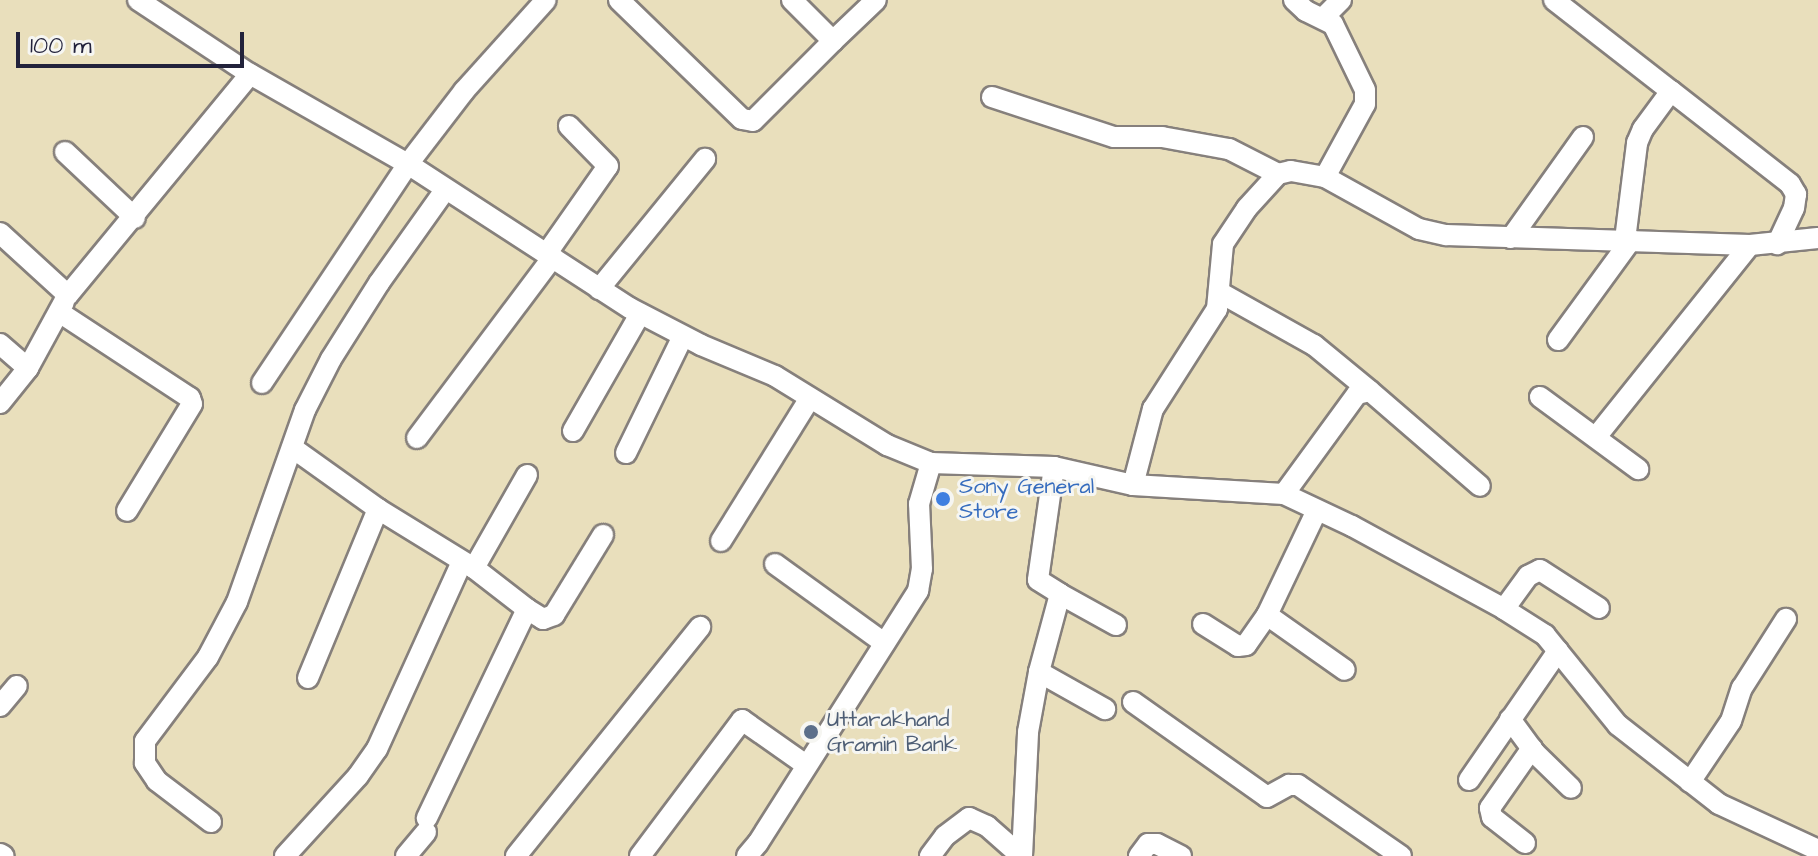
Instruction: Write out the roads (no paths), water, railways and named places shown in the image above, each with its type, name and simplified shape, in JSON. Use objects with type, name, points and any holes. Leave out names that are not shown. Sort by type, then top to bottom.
[{"type":"street","points":[[138,0],[250,74],[408,164],[640,314],[775,376],[887,445],[931,463],[1054,467],[1133,485],[1284,494],[1317,510],[1504,609],[1545,635],[1604,712],[1690,782],[1733,812],[1818,850]]},
{"type":"street","points":[[262,383],[408,164],[464,91],[546,0]]},
{"type":"street","points":[[619,0],[747,121],[757,119],[876,0]]},
{"type":"street","points":[[792,0],[833,41]]},
{"type":"street","points":[[1294,0],[1306,11],[1324,17],[1333,24],[1366,99],[1325,177]]},
{"type":"street","points":[[1324,17],[1341,0]]},
{"type":"street","points":[[1554,0],[1790,184],[1796,194],[1794,208],[1777,244]]},
{"type":"street","points":[[0,403],[28,368],[64,303],[250,74]]},
{"type":"street","points":[[1558,340],[1628,240],[1637,143],[1643,129],[1671,91]]},
{"type":"street","points":[[992,97],[1114,137],[1149,135],[1229,149],[1278,174]]},
{"type":"street","points":[[417,438],[550,255],[608,166],[569,126]]},
{"type":"street","points":[[1511,238],[1583,137]]},
{"type":"street","points":[[65,152],[135,218]]},
{"type":"street","points":[[599,289],[705,159]]},
{"type":"street","points":[[1133,485],[1153,409],[1215,315],[1223,244],[1247,208],[1278,174],[1291,171],[1325,177],[1419,229],[1446,235],[1750,245],[1818,238]]},
{"type":"street","points":[[211,822],[157,781],[145,763],[143,748],[208,657],[237,602],[294,449],[305,410],[331,359],[379,283],[445,190]]},
{"type":"street","points":[[0,233],[64,303],[190,398],[192,404],[127,511]]},
{"type":"street","points":[[1596,437],[1750,245]]},
{"type":"street","points":[[1219,292],[1314,345],[1480,486]]},
{"type":"street","points":[[573,431],[640,314]]},
{"type":"street","points":[[626,453],[683,336]]},
{"type":"street","points":[[0,344],[28,368]]},
{"type":"street","points":[[1284,494],[1357,394],[1370,391]]},
{"type":"street","points":[[1540,397],[1638,469]]},
{"type":"street","points":[[721,541],[810,398]]},
{"type":"street","points":[[294,449],[543,619],[554,615],[603,535]]},
{"type":"street","points":[[776,856],[752,850],[922,582],[919,504],[931,463]]},
{"type":"street","points":[[1054,467],[1038,580],[1116,625]]},
{"type":"street","points":[[285,856],[358,776],[377,749],[468,565],[527,475]]},
{"type":"street","points":[[308,678],[378,509]]},
{"type":"street","points":[[1203,624],[1244,646],[1267,615],[1317,510]]},
{"type":"street","points":[[775,564],[884,643]]},
{"type":"street","points":[[1504,609],[1528,576],[1540,570],[1599,608]]},
{"type":"street","points":[[1021,856],[1028,732],[1039,672],[1060,594]]},
{"type":"street","points":[[406,856],[427,825],[527,609]]},
{"type":"street","points":[[1267,615],[1345,670]]},
{"type":"street","points":[[1690,782],[1731,721],[1742,688],[1786,619]]},
{"type":"street","points":[[516,856],[700,627]]},
{"type":"street","points":[[1469,780],[1558,651]]},
{"type":"street","points":[[1039,672],[1105,709]]},
{"type":"street","points":[[0,706],[17,686]]},
{"type":"street","points":[[1133,702],[1267,797],[1289,785],[1298,785],[1401,856]]},
{"type":"street","points":[[1510,719],[1532,748],[1571,788]]},
{"type":"street","points":[[640,856],[742,720],[806,765]]},
{"type":"street","points":[[1525,843],[1492,817],[1490,808],[1532,748]]},
{"type":"street","points":[[930,856],[945,836],[969,818],[987,826],[1021,856]]},
{"type":"street","points":[[1139,856],[1148,844],[1157,844],[1181,856]]},
{"type":"place","name":"Sony General Store","points":[[943,499]]},
{"type":"place","name":"Uttarakhand Gramin Bank","points":[[811,732]]}]
